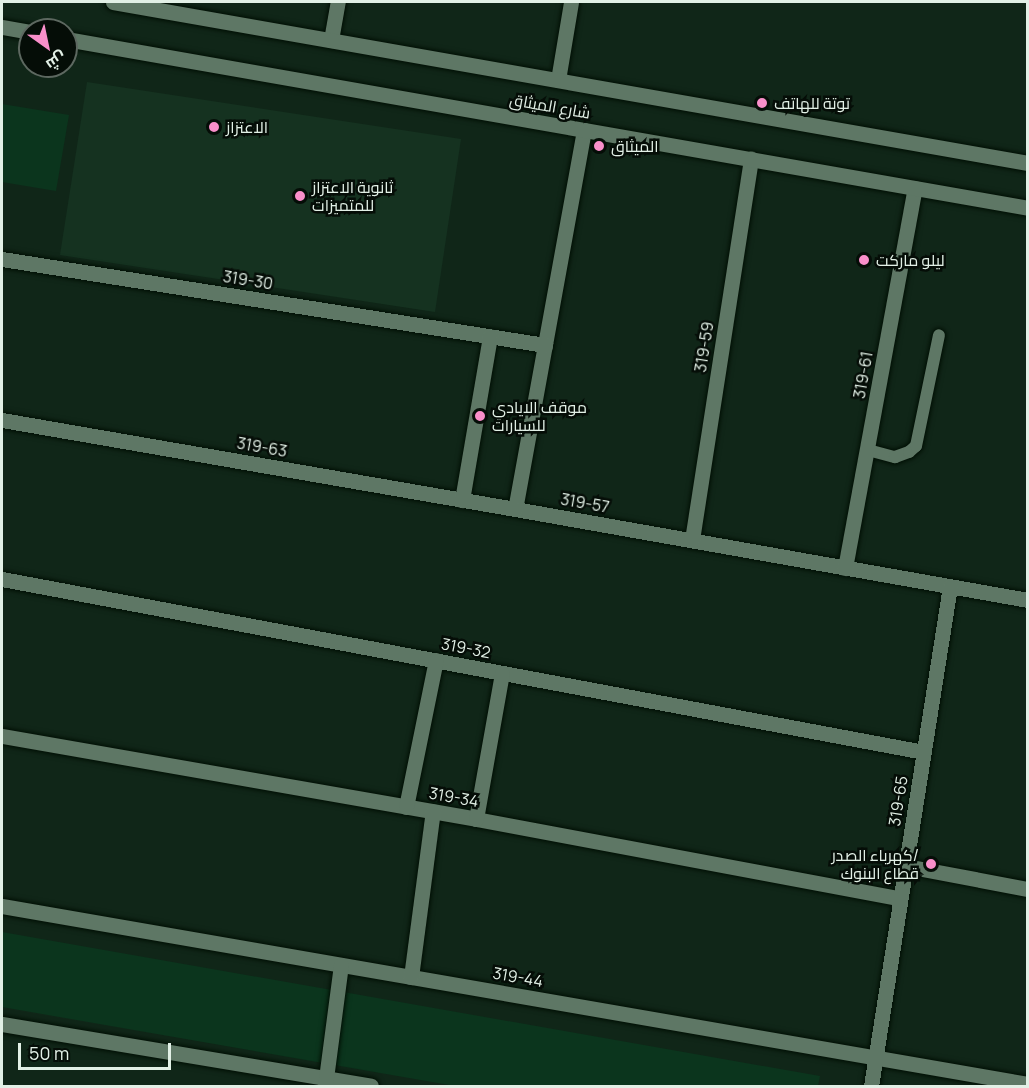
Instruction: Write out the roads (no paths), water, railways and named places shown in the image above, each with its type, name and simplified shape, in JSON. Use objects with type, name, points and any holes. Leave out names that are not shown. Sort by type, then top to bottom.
[{"type":"street","name":"شارع الميثاق","points":[[113,2],[1028,163]]},
{"type":"street","points":[[331,40],[338,2]]},
{"type":"street","points":[[558,80],[571,2]]},
{"type":"street","points":[[2,27],[18,30]]},
{"type":"street","name":"شارع الميثاق","points":[[78,41],[1028,208]]},
{"type":"street","points":[[515,509],[584,130]]},
{"type":"street","name":"319-59","points":[[692,540],[751,159]]},
{"type":"street","name":"319-61","points":[[845,568],[915,188]]},
{"type":"street","name":"319-30","points":[[2,259],[545,345]]},
{"type":"street","points":[[462,500],[490,336]]},
{"type":"street","name":"319-63","points":[[2,420],[515,509]]},
{"type":"street","name":"319-57","points":[[515,509],[1028,600]]},
{"type":"street","name":"319-32","points":[[2,579],[924,752]]},
{"type":"street","name":"319-65","points":[[871,1086],[950,586]]},
{"type":"street","points":[[406,807],[436,660]]},
{"type":"street","points":[[476,819],[502,673]]},
{"type":"street","name":"319-34","points":[[2,736],[433,811],[900,898]]},
{"type":"street","points":[[411,977],[433,811]]},
{"type":"street","points":[[906,866],[1028,889]]},
{"type":"street","name":"319-44","points":[[2,906],[1028,1084]]},
{"type":"street","points":[[326,1083],[341,965]]},
{"type":"street","points":[[2,1024],[326,1083],[371,1086]]},
{"type":"lane","points":[[868,450],[895,457],[909,452],[916,446],[939,335]]},
{"type":"place","name":"توتة للهاتف","points":[[762,103]]},
{"type":"place","name":"الاعتزاز","points":[[214,127]]},
{"type":"place","name":"الميثاق","points":[[599,146]]},
{"type":"place","name":"ثانوية الاعتزاز للمتميزات","points":[[300,196]]},
{"type":"place","name":"ليلو ماركت","points":[[864,260]]},
{"type":"place","name":"موقف الايادي للسيارات","points":[[480,416]]},
{"type":"place","name":"كهرباء الصدر/ قطاع البنوك","points":[[931,864]]}]
